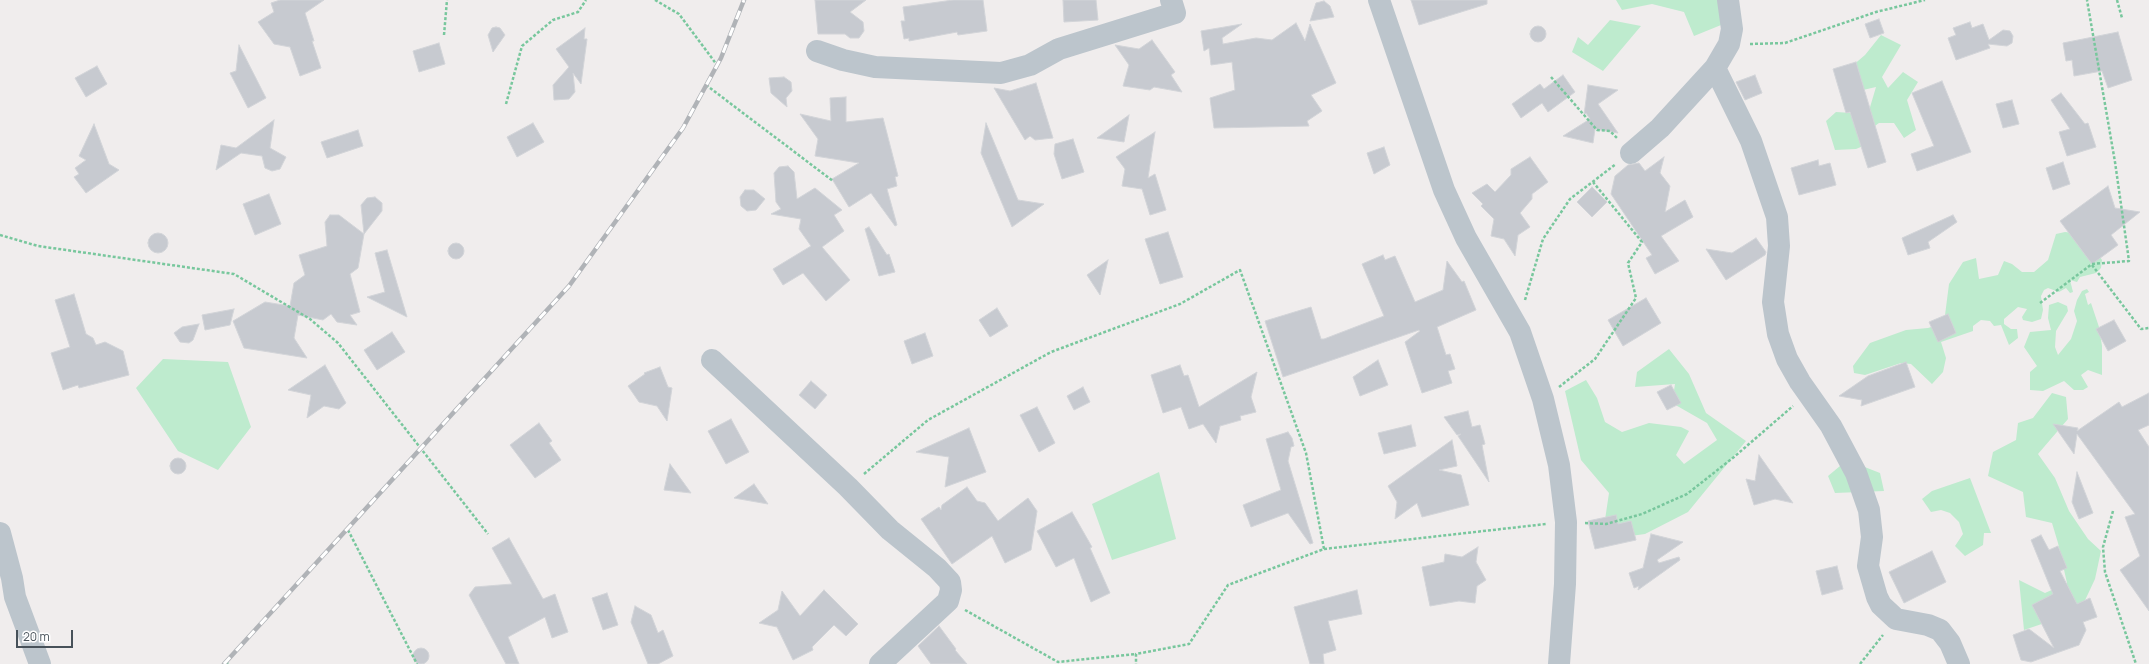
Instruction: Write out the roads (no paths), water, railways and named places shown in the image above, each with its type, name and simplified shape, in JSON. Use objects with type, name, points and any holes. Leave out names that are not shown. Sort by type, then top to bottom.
[{"type":"street","points":[[817,52],[843,60],[875,67],[1001,73],[1030,65],[1059,49],[1175,13],[1171,0]]},
{"type":"street","points":[[1379,0],[1444,190],[1466,238],[1520,332],[1543,399],[1559,465],[1566,522],[1565,584],[1559,664]]},
{"type":"street","points":[[1631,153],[1660,128],[1715,68],[1729,44],[1732,29],[1728,0]]},
{"type":"street","points":[[1715,68],[1751,141],[1777,216],[1779,246],[1773,290],[1775,318],[1787,359],[1800,382],[1831,426],[1856,473],[1869,510],[1871,523],[1868,566],[1872,585],[1881,605],[1896,619],[1928,625],[1940,630],[1950,643],[1959,664]]},
{"type":"street","points":[[712,360],[848,487],[890,530],[944,575],[950,582],[951,590],[948,601],[880,664]]},
{"type":"street","points":[[0,533],[12,578],[15,597],[40,664]]},
{"type":"railway","points":[[224,664],[569,286],[683,128],[721,58],[744,0]]}]
